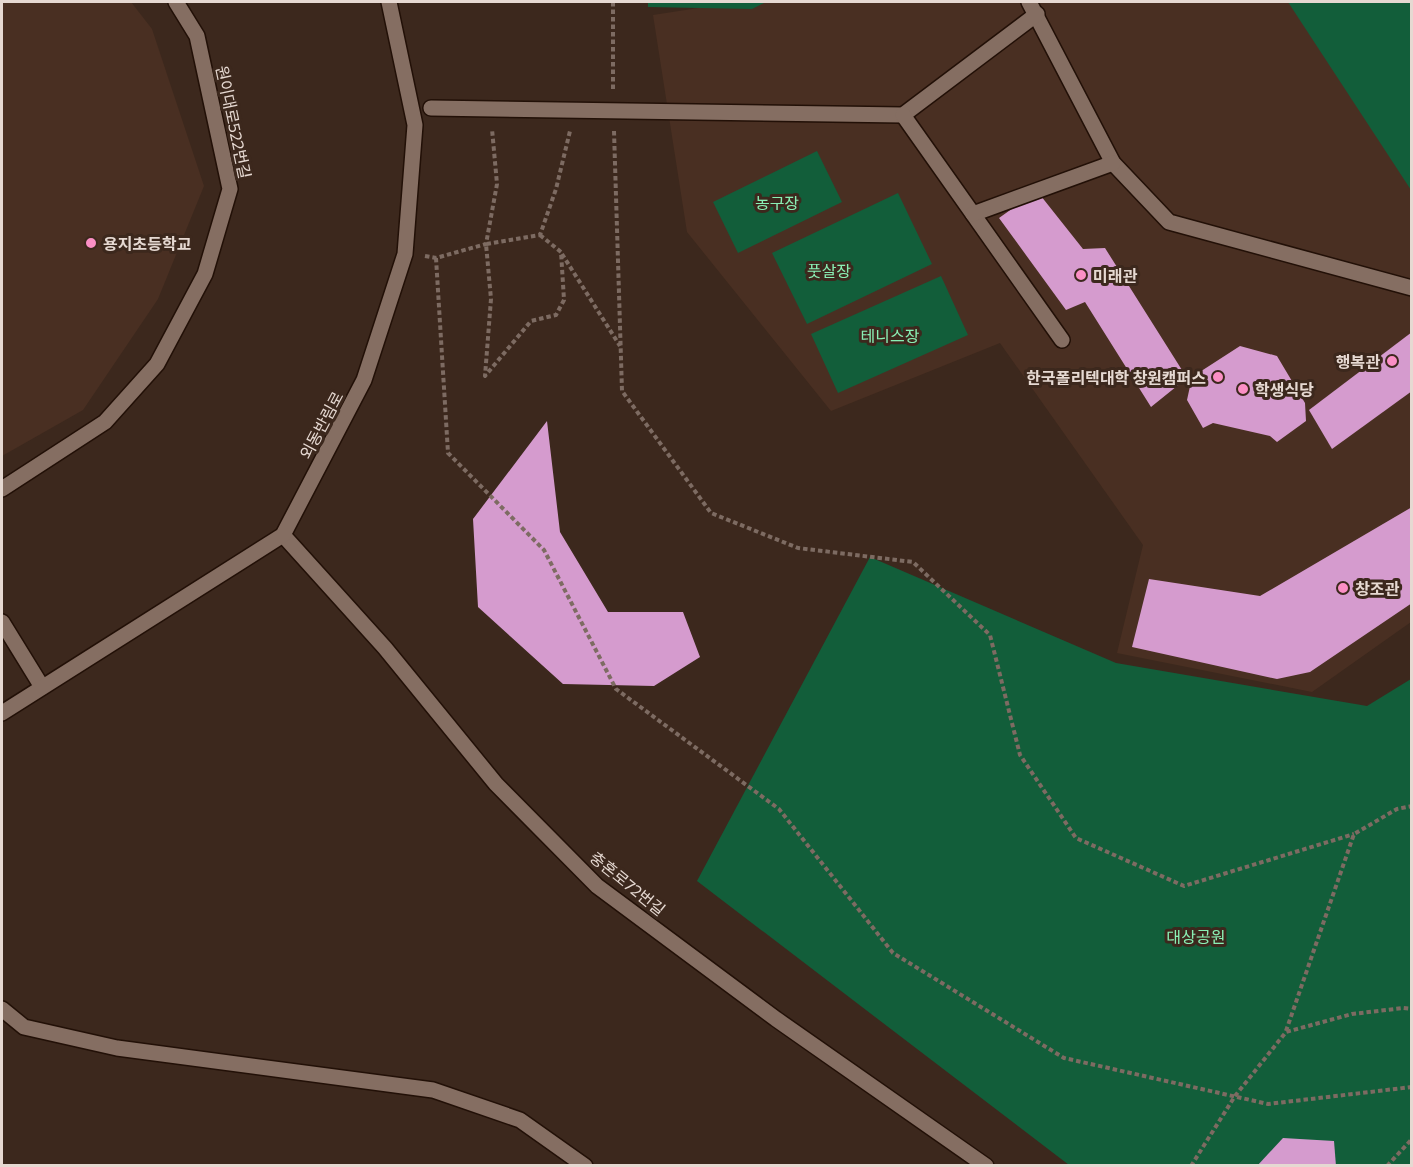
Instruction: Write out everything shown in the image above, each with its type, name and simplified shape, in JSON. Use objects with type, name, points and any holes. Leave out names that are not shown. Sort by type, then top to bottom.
[{"type":"street","name":"원이대로522번길","points":[[2,489],[105,422],[157,364],[205,274],[230,189],[197,36],[176,2]]},
{"type":"street","name":"외동반림로","points":[[283,535],[364,380],[405,254],[415,125],[389,2]]},
{"type":"street","points":[[431,108],[903,115],[1033,8],[1113,164],[1169,222],[1412,288]]},
{"type":"street","points":[[903,115],[1062,340]]},
{"type":"street","points":[[973,214],[1113,164]]},
{"type":"street","points":[[2,713],[283,535]]},
{"type":"street","name":"충혼로72번길","points":[[283,535],[385,648],[496,784],[597,886],[776,1019],[986,1166]]},
{"type":"street","points":[[2,622],[42,687]]},
{"type":"street","points":[[2,1010],[24,1027],[117,1048],[433,1090],[520,1120],[585,1166]]},
{"type":"path","points":[[613,2],[613,110],[622,391],[711,513],[798,548],[913,562],[990,635],[1020,755],[1076,838],[1184,886],[1354,834],[1396,809],[1412,806]]},
{"type":"path","points":[[489,108],[497,184],[486,244],[491,299],[485,376],[531,321],[556,315],[564,300],[561,252]]},
{"type":"path","points":[[540,235],[556,189],[574,109]]},
{"type":"path","points":[[621,347],[561,252],[540,235],[486,244],[436,258],[448,453],[544,550],[616,689],[779,809],[893,953],[1064,1058],[1268,1104],[1412,1087]]},
{"type":"path","points":[[1191,1166],[1236,1096],[1286,1032],[1354,834]]},
{"type":"path","points":[[1286,1032],[1352,1014],[1412,1009]]},
{"type":"path","points":[[1387,1166],[1412,1139]]},
{"type":"shaded area","name":"용지초등학교","points":[[2,2],[131,2],[152,29],[204,186],[158,299],[83,410],[2,456]]},
{"type":"shaded area","name":"한국폴리텍대학 창원캠퍼스","points":[[737,2],[1411,2],[1411,622],[1312,692],[1117,653],[1143,545],[1000,343],[831,411],[687,232],[653,15]]},
{"type":"green space","points":[[648,2],[766,2],[752,9],[648,7]]},
{"type":"green space","points":[[1288,2],[1411,2],[1411,190]]},
{"type":"green space","name":"농구장","points":[[817,151],[842,202],[738,253],[713,202]]},
{"type":"green space","name":"풋살장","points":[[898,193],[932,264],[807,324],[772,253]]},
{"type":"green space","name":"테니스장","points":[[941,276],[968,335],[838,393],[811,334]]},
{"type":"green space","name":"대상공원","points":[[870,557],[1116,663],[1367,706],[1411,679],[1411,1165],[1069,1165],[697,881]]},
{"type":"building","name":"미래관","points":[[1037,191],[1083,249],[1105,248],[1187,378],[1151,407],[1085,302],[1066,310],[999,218]]},
{"type":"building","name":"행복관","points":[[1412,332],[1412,391],[1332,449],[1309,410]]},
{"type":"building","name":"학생식당","points":[[1240,346],[1277,356],[1305,403],[1306,421],[1277,442],[1270,436],[1213,423],[1203,428],[1187,400],[1192,377]]},
{"type":"building","points":[[547,421],[560,532],[608,612],[683,612],[700,657],[654,686],[563,684],[478,607],[473,519]]},
{"type":"building","name":"창조관","points":[[1412,507],[1412,603],[1310,672],[1277,679],[1132,647],[1149,579],[1260,596]]},
{"type":"building","points":[[1283,1138],[1334,1141],[1336,1166],[1257,1166]]},
{"type":"place","name":"용지초등학교","points":[[91,243]]},
{"type":"place","name":"미래관","points":[[1081,275]]},
{"type":"place","name":"행복관","points":[[1392,361]]},
{"type":"place","name":"한국폴리텍대학 창원캠퍼스","points":[[1218,377]]},
{"type":"place","name":"학생식당","points":[[1243,389]]},
{"type":"place","name":"창조관","points":[[1343,588]]}]
